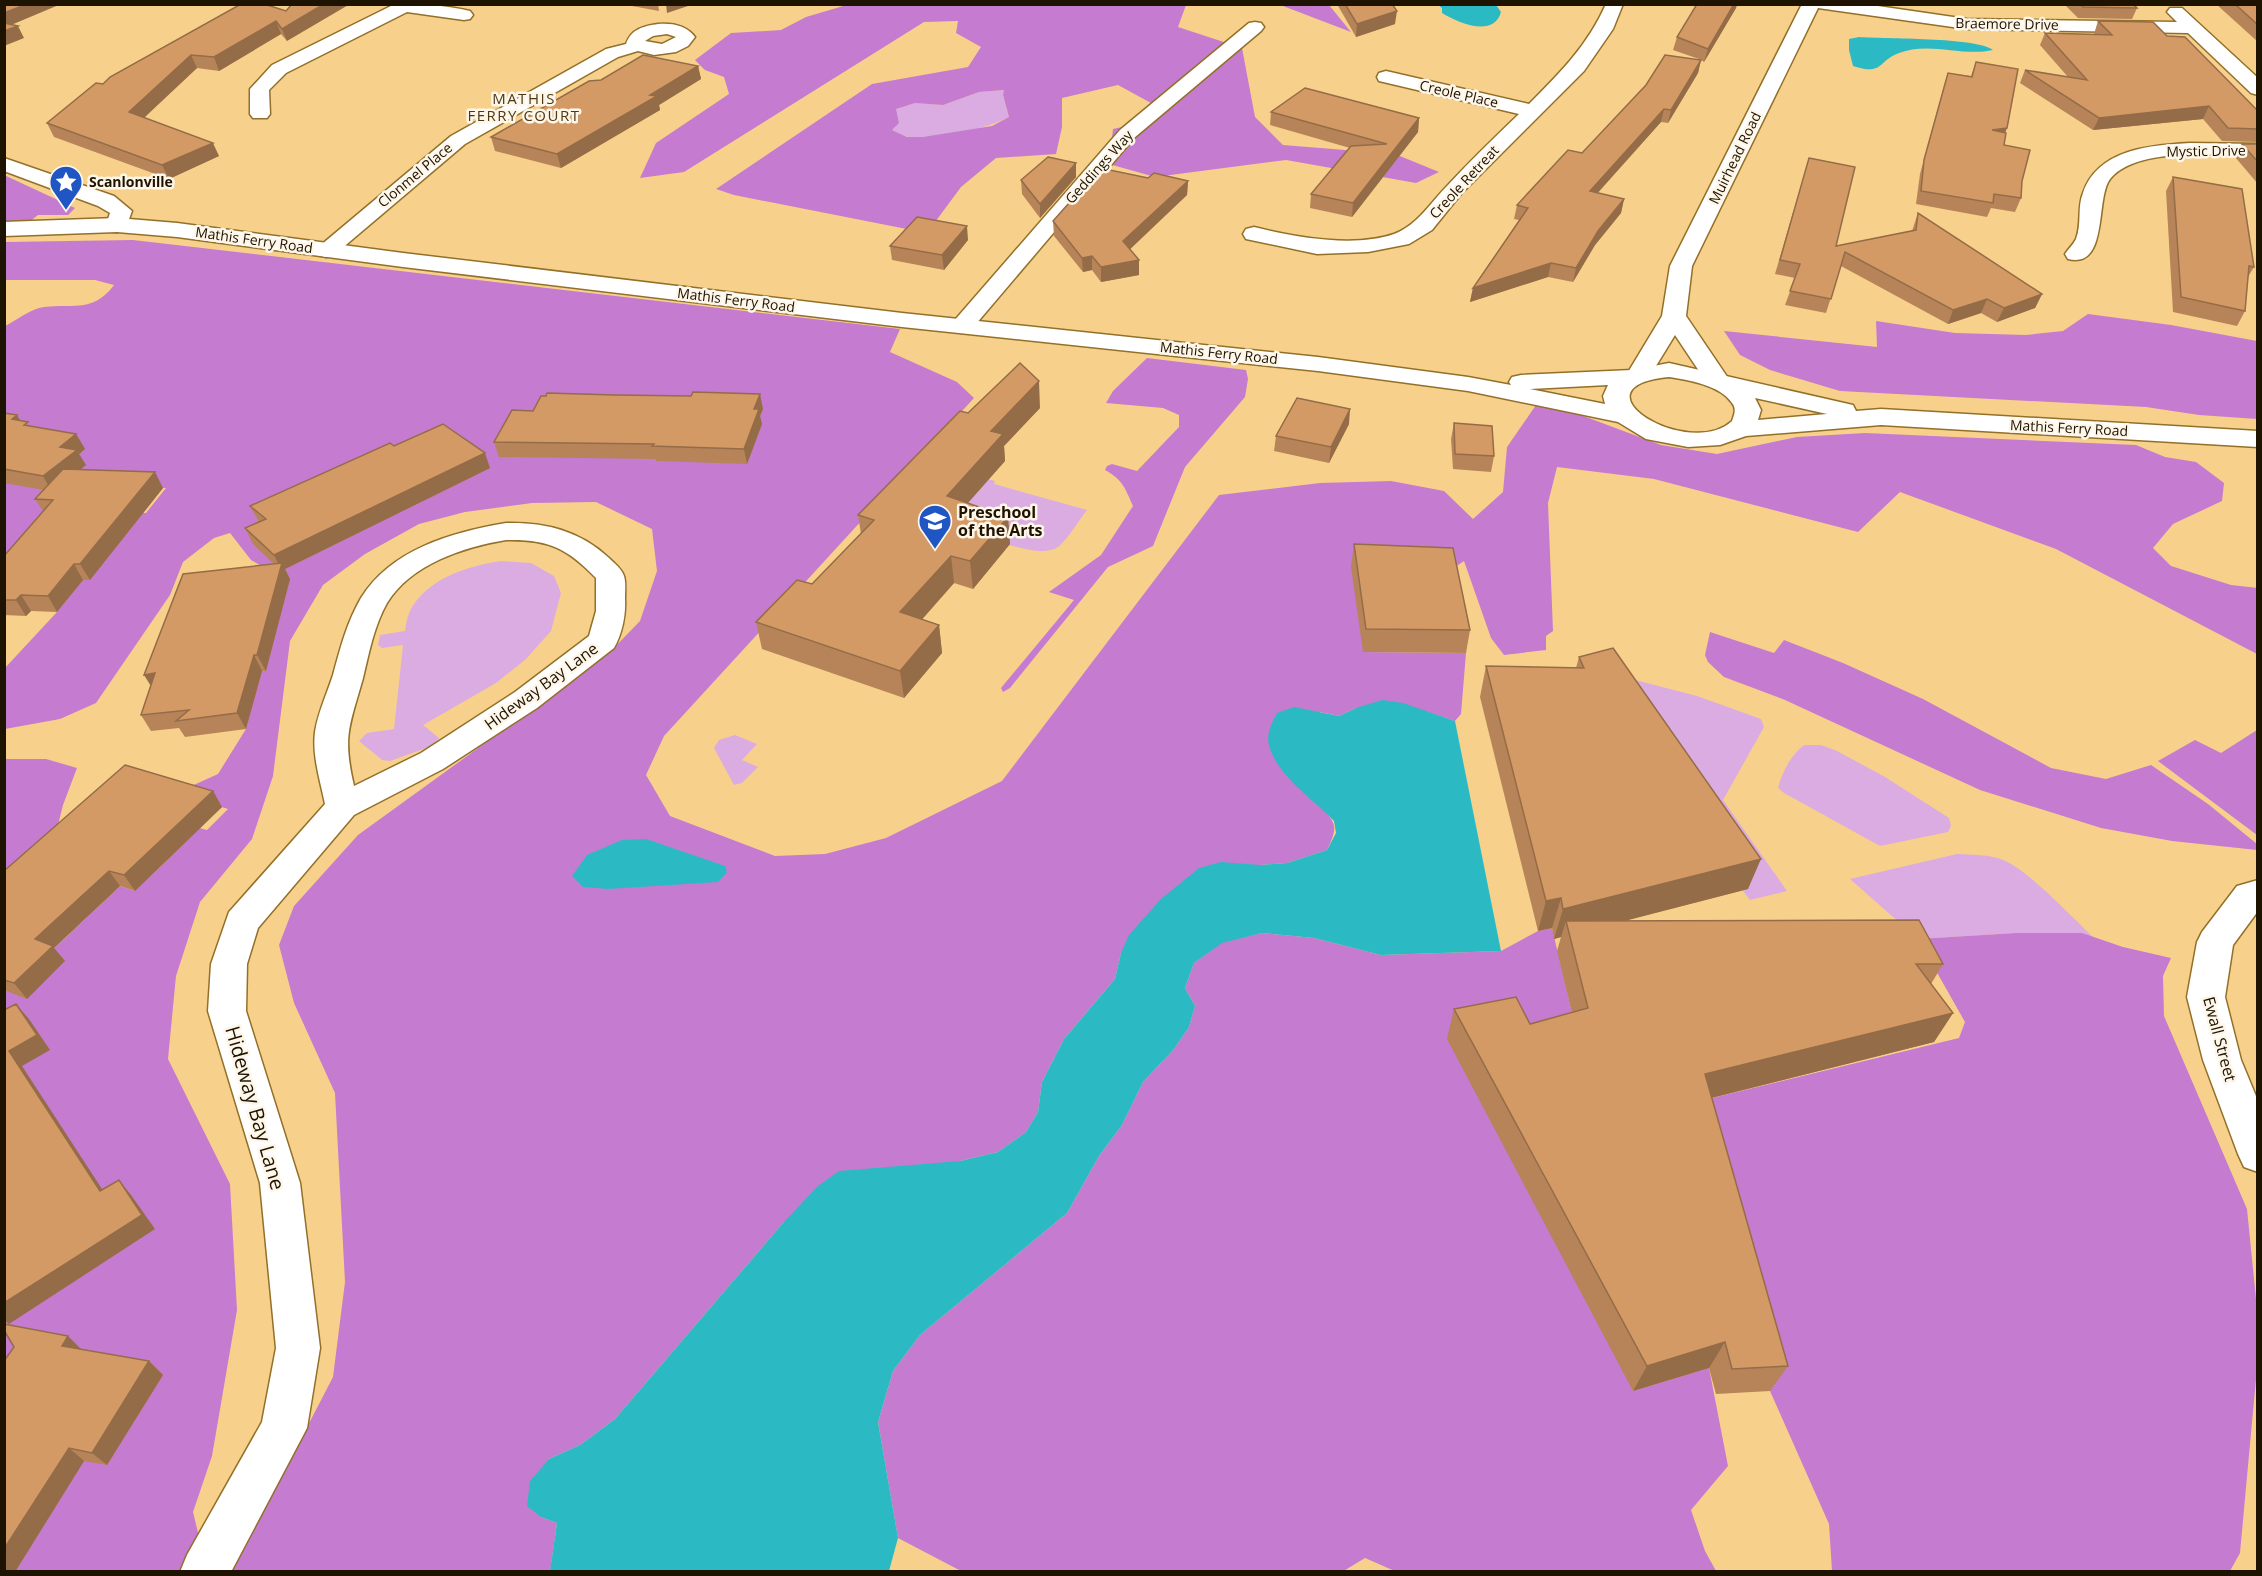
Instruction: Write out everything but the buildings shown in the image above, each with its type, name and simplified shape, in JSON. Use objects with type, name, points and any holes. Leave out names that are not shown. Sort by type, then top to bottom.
[{"type":"street","name":"Creole Retreat","points":[[1254,234],[1317,247],[1368,245],[1401,239],[1424,225],[1454,190],[1589,52],[1615,4]]},
{"type":"street","name":"Muirhead Road","points":[[1626,416],[1618,405],[1617,394],[1621,385],[1635,376],[1674,316],[1681,266],[1811,4]]},
{"type":"street","name":"Braemore Drive","points":[[1823,4],[1967,24],[2193,28]]},
{"type":"street","points":[[2167,4],[2258,89]]},
{"type":"street","points":[[260,114],[259,89],[279,69],[409,6],[464,15]]},
{"type":"street","name":"Geddings Way","points":[[962,326],[1127,134],[1255,27]]},
{"type":"street","name":"Clonmel Place","points":[[326,250],[458,140],[612,53],[638,46]]},
{"type":"street","name":"Creole Place","points":[[1386,77],[1533,111]]},
{"type":"street","name":"Mystic Drive","points":[[2076,254],[2084,247],[2088,237],[2092,194],[2096,183],[2113,166],[2159,151],[2258,150]]},
{"type":"street","points":[[4,164],[106,201],[121,211],[117,225]]},
{"type":"street","name":"Mathis Ferry Road","points":[[4,229],[117,225],[962,326],[1256,356],[1468,384],[1626,416],[1651,431],[1684,439],[1716,439],[1740,429],[1881,417],[2258,439]]},
{"type":"street","points":[[1674,316],[1721,383],[1744,402],[1748,411],[1746,421],[1740,429]]},
{"type":"street","name":"Mathis Ferry Road","points":[[1468,384],[1635,376],[1652,371],[1677,371],[1721,383],[1881,417]]},
{"type":"street","name":"Hideway Bay Lane","points":[[204,1572],[284,1428],[298,1348],[279,1183],[227,1011],[229,964],[242,922],[342,806],[432,762],[526,700],[603,641],[611,611],[610,576],[586,551],[550,534],[516,531],[480,535],[446,547],[393,578],[376,596],[362,626],[331,735],[342,806]]},
{"type":"street","name":"Ewall Street","points":[[2253,894],[2215,942],[2206,997],[2222,1060],[2258,1154]]},
{"type":"shaded area","points":[[850,4],[1186,5],[1178,27],[1242,48],[1255,117],[1283,145],[1395,154],[1439,172],[1416,183],[1286,160],[1155,177],[1109,164],[1113,129],[1154,120],[1151,103],[1118,85],[1062,98],[1062,127],[1056,154],[996,158],[961,187],[927,233],[734,195],[716,189],[872,84],[968,67],[981,47],[956,33],[958,21],[924,22],[684,172],[640,178],[656,143],[729,94],[724,77],[705,70],[695,60],[731,33],[781,30],[806,17]],"holes":[[[1004,90],[1003,95],[1009,117],[992,126],[923,137],[907,137],[892,130],[899,123],[896,109],[915,103],[943,105],[979,92]]]},
{"type":"shaded area","points":[[1195,5],[1329,5],[1351,32],[1283,6]]},
{"type":"shaded area","points":[[1004,90],[1003,96],[1009,117],[987,126],[933,137],[909,137],[892,130],[899,123],[895,109],[915,103],[943,105],[979,92]]},
{"type":"shaded area","points":[[4,175],[75,208],[68,215],[38,215],[29,222],[5,226]]},
{"type":"shaded area","points":[[133,240],[900,329],[890,352],[957,382],[974,398],[664,736],[646,775],[670,816],[775,856],[825,854],[886,838],[1002,781],[1219,495],[1320,483],[1391,481],[1444,491],[1473,519],[1503,492],[1507,447],[1536,405],[1578,414],[1661,445],[1717,454],[1797,437],[1865,433],[2136,445],[2165,457],[2196,462],[2224,483],[2222,501],[2173,524],[2153,548],[2171,566],[2231,585],[2258,588],[2257,654],[2056,549],[1900,492],[1858,532],[1654,479],[1557,467],[1548,503],[1553,631],[1546,636],[1546,650],[1504,655],[1491,638],[1464,561],[1449,571],[1363,652],[1466,653],[1461,714],[1455,721],[1431,713],[1356,708],[1339,716],[1320,712],[1316,802],[1334,824],[1327,850],[1287,863],[1260,865],[1121,953],[1115,979],[1064,1039],[1042,1082],[1038,1112],[1026,1132],[998,1152],[960,1161],[783,1223],[615,1419],[580,1445],[549,1459],[541,1517],[557,1523],[550,1572],[5,1571],[5,990],[27,998],[64,962],[47,955],[120,886],[135,891],[167,860],[188,825],[207,830],[228,809],[176,793],[218,774],[246,729],[254,698],[249,673],[266,670],[275,634],[267,569],[251,560],[230,533],[214,538],[183,562],[170,595],[96,703],[60,719],[5,729],[4,669],[57,612],[136,513],[146,513],[166,488],[96,486],[5,582],[5,326],[39,308],[88,304],[106,294],[114,285],[95,280],[5,280],[5,242]],"holes":[[[596,502],[652,529],[657,571],[640,621],[608,654],[358,835],[294,906],[279,945],[294,1003],[335,1093],[345,1282],[333,1377],[289,1462],[202,1549],[193,1512],[212,1456],[237,1310],[230,1184],[168,1059],[176,976],[200,902],[252,839],[273,776],[290,641],[323,585],[365,554],[419,524],[465,512],[532,503]]]},
{"type":"shaded area","points":[[2088,314],[2171,325],[2257,341],[2257,419],[2199,415],[2146,407],[1840,391],[1770,370],[1740,355],[1724,331],[1877,347],[1876,321],[1955,333],[2026,335],[2063,331]]},
{"type":"shaded area","points":[[1147,358],[1246,370],[1248,379],[1245,397],[1185,467],[1153,546],[1108,567],[1010,688],[1003,692],[1001,688],[1074,600],[1049,592],[1101,555],[1133,506],[1123,485],[1105,470],[1107,466],[1112,464],[1137,471],[1179,427],[1179,415],[1163,408],[1106,403],[1113,391]]},
{"type":"shaded area","points":[[944,467],[995,481],[994,484],[1087,510],[1058,547],[1040,551],[1003,543],[972,533]]},
{"type":"shaded area","points":[[501,561],[531,563],[554,576],[561,593],[551,631],[526,659],[496,683],[423,725],[439,738],[432,746],[390,761],[382,760],[359,741],[367,733],[394,729],[403,645],[382,648],[378,645],[380,635],[405,631],[409,613],[416,601],[436,583],[475,566]]},
{"type":"shaded area","points":[[1710,632],[1774,653],[1784,640],[1843,663],[1923,699],[2051,768],[2106,779],[2151,765],[2208,804],[2257,844],[2257,850],[2172,841],[2101,828],[1980,790],[1785,700],[1724,677],[1708,662],[1705,655]]},
{"type":"shaded area","points":[[1612,674],[1697,696],[1761,719],[1764,727],[1723,800],[1787,891],[1750,900],[1743,891],[1748,889]]},
{"type":"shaded area","points":[[2257,730],[2257,835],[2158,761],[2195,740],[2221,753]]},
{"type":"shaded area","points":[[735,735],[757,744],[742,760],[758,767],[742,783],[734,785],[714,748],[719,740]]},
{"type":"shaded area","points":[[1804,745],[1821,745],[1837,751],[1885,777],[1949,818],[1951,826],[1948,832],[1880,846],[1784,793],[1778,788],[1782,776],[1791,759]]},
{"type":"shaded area","points":[[5,759],[46,759],[77,768],[63,805],[54,841],[5,897]]},
{"type":"shaded area","points":[[1957,854],[1992,857],[2013,865],[2050,895],[2094,938],[2082,933],[2016,933],[1918,939],[1850,879]]},
{"type":"shaded area","points":[[1552,928],[1578,1038],[1633,1391],[1709,1368],[1728,1466],[1691,1510],[1705,1551],[1716,1571],[1397,1572],[1365,1558],[1342,1572],[961,1571],[898,1538],[878,1422],[893,1371],[920,1335],[1067,1213],[1099,1156],[1122,1125],[1143,1082],[1174,1049],[1189,1027],[1195,1006],[1185,988],[1194,963],[1222,942],[1262,933],[1314,938],[1381,955],[1501,951],[1538,931]]},
{"type":"shaded area","points":[[2016,933],[2082,933],[2123,947],[2171,958],[2163,976],[2164,1016],[2247,1209],[2257,1309],[2257,1368],[2240,1553],[2230,1571],[1832,1571],[1829,1524],[1770,1391],[1691,1103],[1959,1038],[1965,1022],[1918,939]]},
{"type":"water","points":[[1438,5],[1496,5],[1501,12],[1491,25],[1475,26],[1457,21],[1442,13],[1442,8]]},
{"type":"water","points":[[1859,37],[1950,41],[1984,46],[1993,50],[1969,52],[1922,48],[1899,53],[1875,68],[1863,69],[1853,66],[1849,50],[1849,39]]},
{"type":"water","points":[[1382,700],[1403,703],[1455,721],[1501,951],[1381,955],[1314,938],[1262,933],[1222,943],[1194,963],[1185,988],[1195,1006],[1189,1027],[1174,1049],[1143,1082],[1122,1125],[1099,1156],[1067,1213],[920,1335],[893,1371],[878,1422],[898,1538],[889,1571],[550,1571],[557,1523],[541,1517],[527,1506],[530,1481],[549,1459],[580,1445],[615,1419],[783,1223],[818,1186],[839,1171],[960,1161],[998,1152],[1026,1132],[1038,1112],[1042,1082],[1064,1039],[1115,979],[1121,953],[1129,935],[1161,899],[1199,868],[1221,862],[1260,865],[1287,863],[1327,850],[1336,833],[1334,821],[1287,777],[1273,756],[1268,741],[1271,724],[1277,713],[1294,707],[1339,716]]},
{"type":"water","points":[[646,839],[725,866],[727,872],[718,882],[608,889],[583,887],[572,876],[587,855],[622,840]]},
{"type":"place","name":"Scanlonville","points":[[66,211]]},
{"type":"place","name":"Preschool of the Arts","points":[[935,550]]},
{"type":"district","name":"MATHIS FERRY COURT","points":[[524,108]]}]
